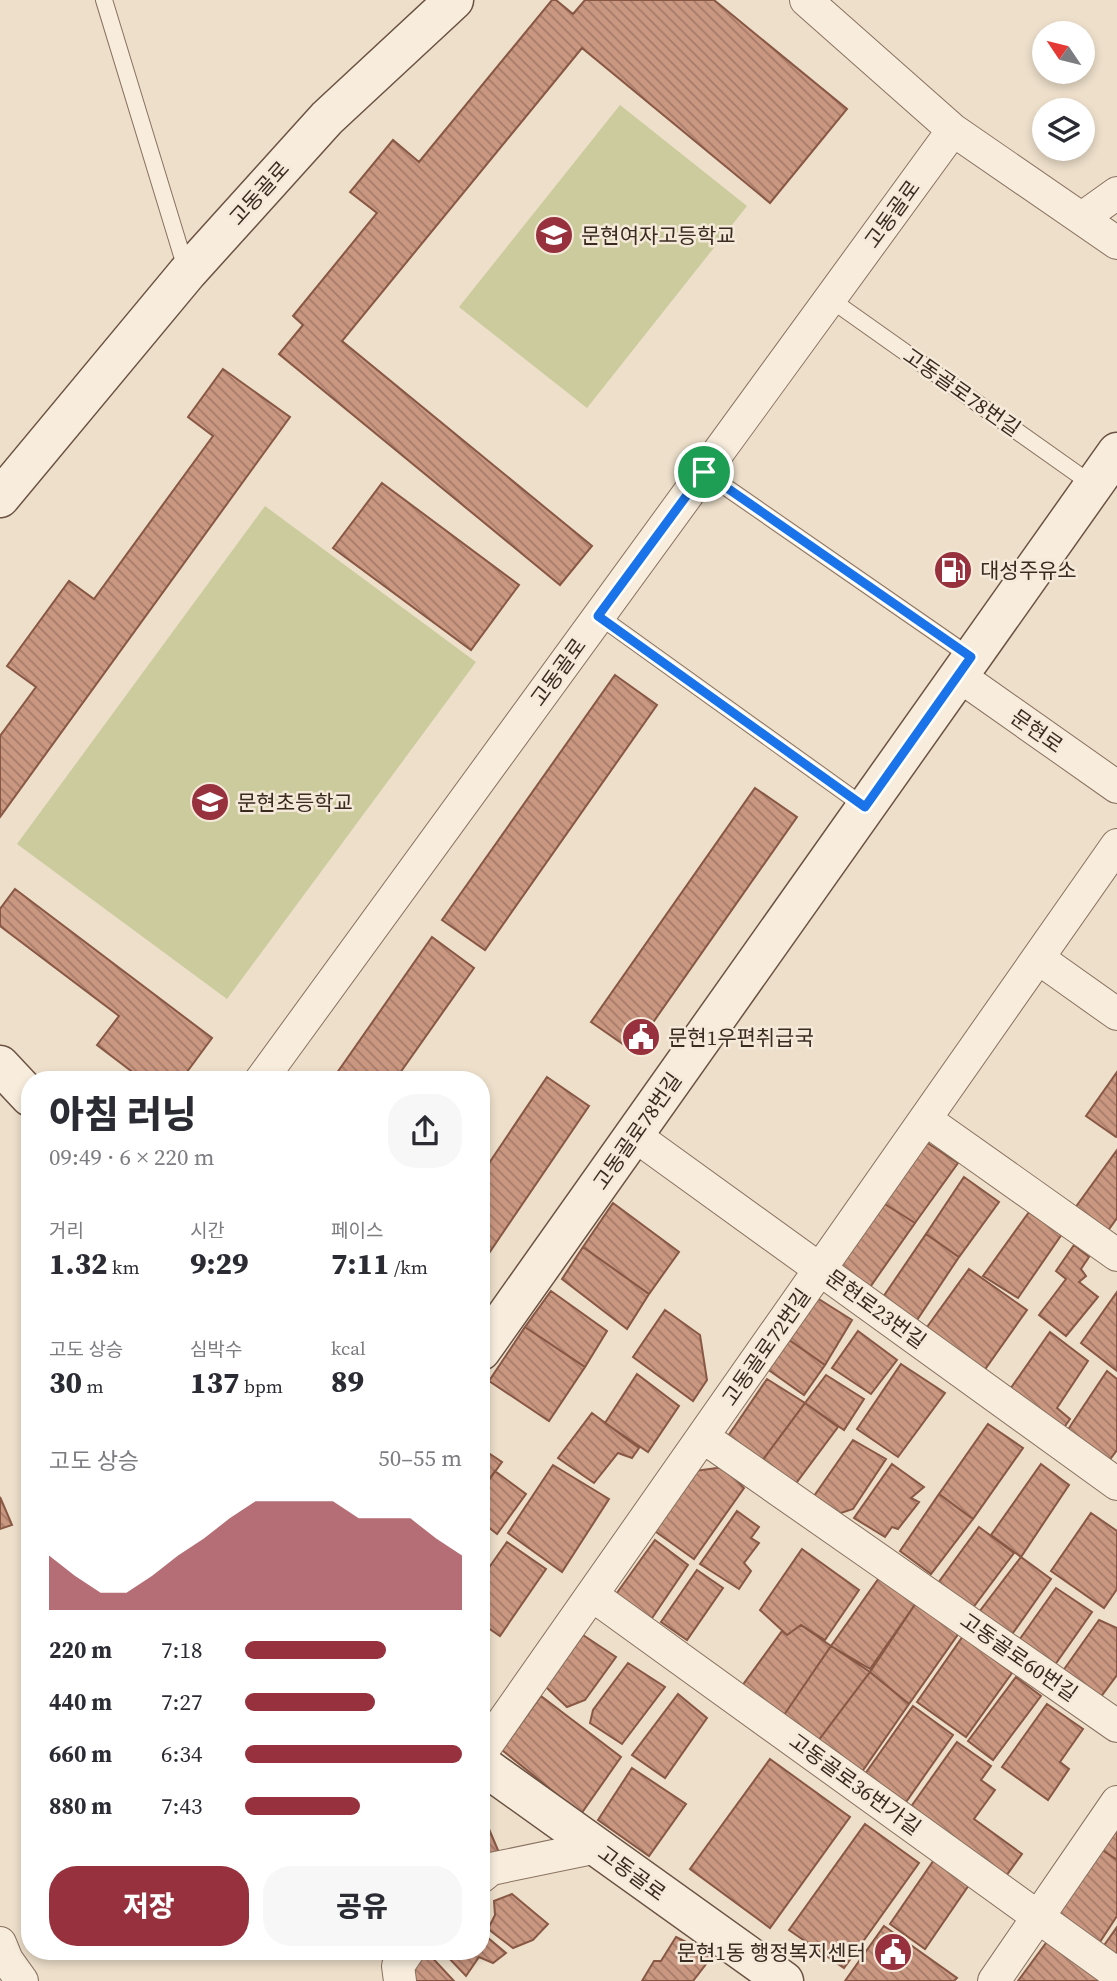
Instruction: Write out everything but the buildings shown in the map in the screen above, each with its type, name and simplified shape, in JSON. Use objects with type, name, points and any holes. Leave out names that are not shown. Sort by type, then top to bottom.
[{"type":"street","name":"고동골로","points":[[0,498],[187,273],[327,118],[453,0]]},
{"type":"street","points":[[806,0],[953,130],[1117,243]]},
{"type":"street","name":"고동골로","points":[[268,1071],[953,130]]},
{"type":"street","points":[[1082,218],[1117,193]]},
{"type":"street","name":"고동골로78번길","points":[[490,1338],[1117,452]]},
{"type":"street","name":"문현로","points":[[964,666],[1117,787]]},
{"type":"street","name":"고동골로72번길","points":[[490,1741],[1117,845]]},
{"type":"street","points":[[1038,958],[1117,1014]]},
{"type":"street","points":[[0,1065],[21,1087]]},
{"type":"street","points":[[925,1119],[1117,1255]]},
{"type":"street","name":"문현로23번길","points":[[634,1135],[1117,1484]]},
{"type":"street","name":"고동골로60번길","points":[[702,1437],[1117,1726]]},
{"type":"street","name":"고동골로36번가길","points":[[592,1595],[1117,1973]]},
{"type":"street","name":"고동골로","points":[[490,1770],[784,1981]]},
{"type":"street","points":[[994,1981],[1117,1802]]},
{"type":"street","points":[[490,1870],[597,1847]]},
{"type":"street","points":[[0,1942],[7,1960],[22,1981]]},
{"type":"street","points":[[400,1981],[398,1966],[402,1960]]},
{"type":"lane","points":[[104,0],[187,273]]},
{"type":"lane","name":"고동골로78번길","points":[[830,299],[1093,485]]},
{"type":"lane","points":[[704,472],[964,666]]},
{"type":"lane","points":[[598,616],[865,807]]},
{"type":"green space","points":[[620,105],[747,206],[587,408],[459,307]]},
{"type":"green space","points":[[265,506],[476,662],[227,999],[17,844]]},
{"type":"place","name":"문현여자고등학교","points":[[554,235]]},
{"type":"place","name":"대성주유소","points":[[953,570]]},
{"type":"place","name":"문현초등학교","points":[[210,802]]},
{"type":"place","name":"문현1우편취급국","points":[[641,1037]]},
{"type":"place","name":"문현1동 행정복지센터","points":[[893,1952]]},
{"type":"route","points":[[704,472],[971,657],[865,807],[598,616],[704,472]]}]
